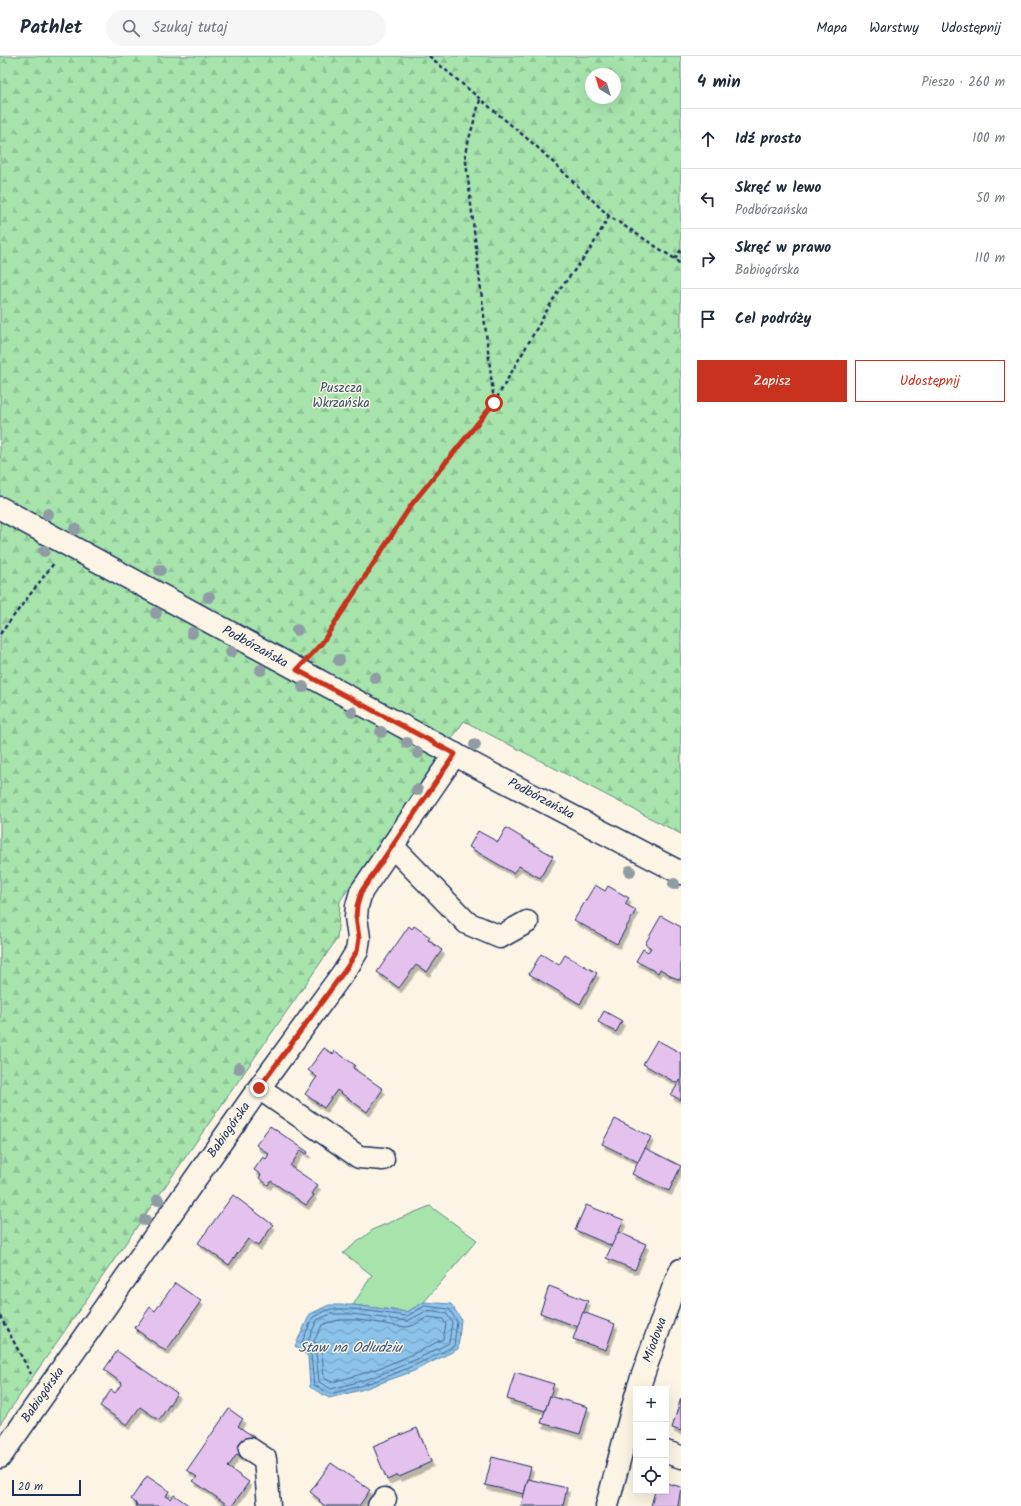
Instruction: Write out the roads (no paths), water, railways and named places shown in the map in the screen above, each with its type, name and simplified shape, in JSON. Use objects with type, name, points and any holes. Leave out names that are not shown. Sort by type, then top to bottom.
[{"type":"street","name":"Podbórzańska","points":[[0,508],[297,670],[681,872]]},
{"type":"street","name":"Babiogórska","points":[[0,1457],[259,1088],[348,966],[357,951],[359,938],[356,917],[361,892],[455,754]]},
{"type":"street","points":[[392,846],[467,923],[500,937],[527,922]]},
{"type":"street","points":[[259,1088],[359,1157],[383,1159]]},
{"type":"street","name":"Miodowa","points":[[639,1386],[681,1270]]},
{"type":"street","points":[[607,1506],[630,1442],[633,1419]]},
{"type":"street","points":[[250,1449],[265,1460],[269,1506]]},
{"type":"street","points":[[669,1453],[681,1456]]},
{"type":"water","name":"Staw na Odludziu","points":[[424,1302],[451,1304],[461,1319],[458,1349],[414,1371],[361,1390],[329,1398],[310,1387],[308,1356],[295,1346],[310,1314],[329,1305],[353,1305],[407,1312]]},
{"type":"park label","name":"Puszcza Wkrzańska","points":[[341,396]]}]
